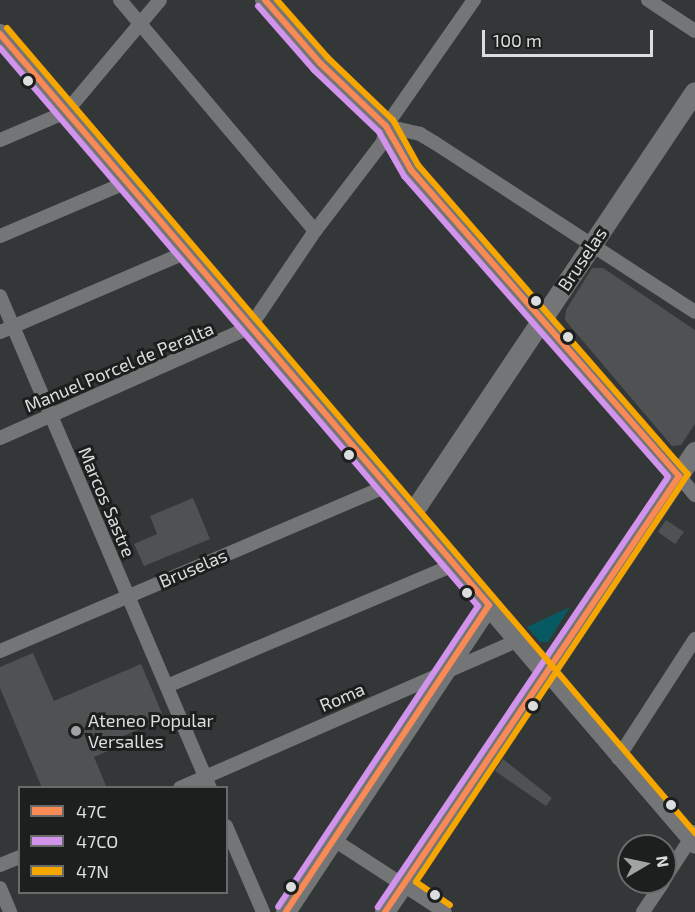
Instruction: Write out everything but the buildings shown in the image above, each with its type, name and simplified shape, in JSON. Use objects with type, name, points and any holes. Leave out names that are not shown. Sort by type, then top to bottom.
[{"type":"street","points":[[120,0],[315,231]]},
{"type":"street","points":[[0,140],[66,112],[160,0]]},
{"type":"street","points":[[265,0],[320,63],[386,126],[411,170],[695,495]]},
{"type":"street","points":[[250,327],[315,231],[383,142],[386,126],[474,0]]},
{"type":"street","points":[[648,0],[695,31]]},
{"type":"street","points":[[0,34],[618,758],[693,840],[677,862]]},
{"type":"street","name":"Bruselas","points":[[411,516],[695,92]]},
{"type":"street","points":[[386,126],[420,134],[695,312]]},
{"type":"street","points":[[0,236],[127,182]]},
{"type":"street","points":[[0,332],[187,252]]},
{"type":"street","name":"Marcos Sastre","points":[[0,296],[208,782]]},
{"type":"street","name":"Manuel Porcel de Peralta","points":[[0,438],[250,327]]},
{"type":"street","points":[[385,912],[695,452]]},
{"type":"street","name":"Bruselas","points":[[0,651],[386,486]]},
{"type":"street","points":[[166,686],[454,565]]},
{"type":"street","points":[[286,912],[489,605]]},
{"type":"street","points":[[618,758],[695,639]]},
{"type":"street","name":"Roma","points":[[189,786],[208,782],[519,640]]},
{"type":"street","points":[[228,831],[263,912]]},
{"type":"street","points":[[334,840],[445,912]]},
{"type":"street","points":[[0,865],[18,858]]},
{"type":"street","points":[[0,888],[10,912]]},
{"type":"street","points":[[643,912],[655,894]]},
{"type":"shaded area","points":[[570,607],[548,642],[540,642],[527,627]]},
{"type":"transit line","name":"47C","points":[[265,0],[320,63],[386,126],[411,170],[679,476],[385,912]]},
{"type":"transit line","name":"47N","points":[[277,0],[327,57],[393,120],[418,165],[688,474],[416,882],[450,905]]},
{"type":"transit line","name":"47CO","points":[[258,6],[314,70],[379,132],[404,176],[668,477],[378,907]]},
{"type":"transit line","name":"47N","points":[[7,28],[695,833]]},
{"type":"transit line","name":"47C","points":[[0,34],[489,605],[286,912]]},
{"type":"transit line","name":"47CO","points":[[0,48],[478,606],[278,907]]},
{"type":"place","name":"Ateneo Popular Versalles","points":[[76,731]]}]
